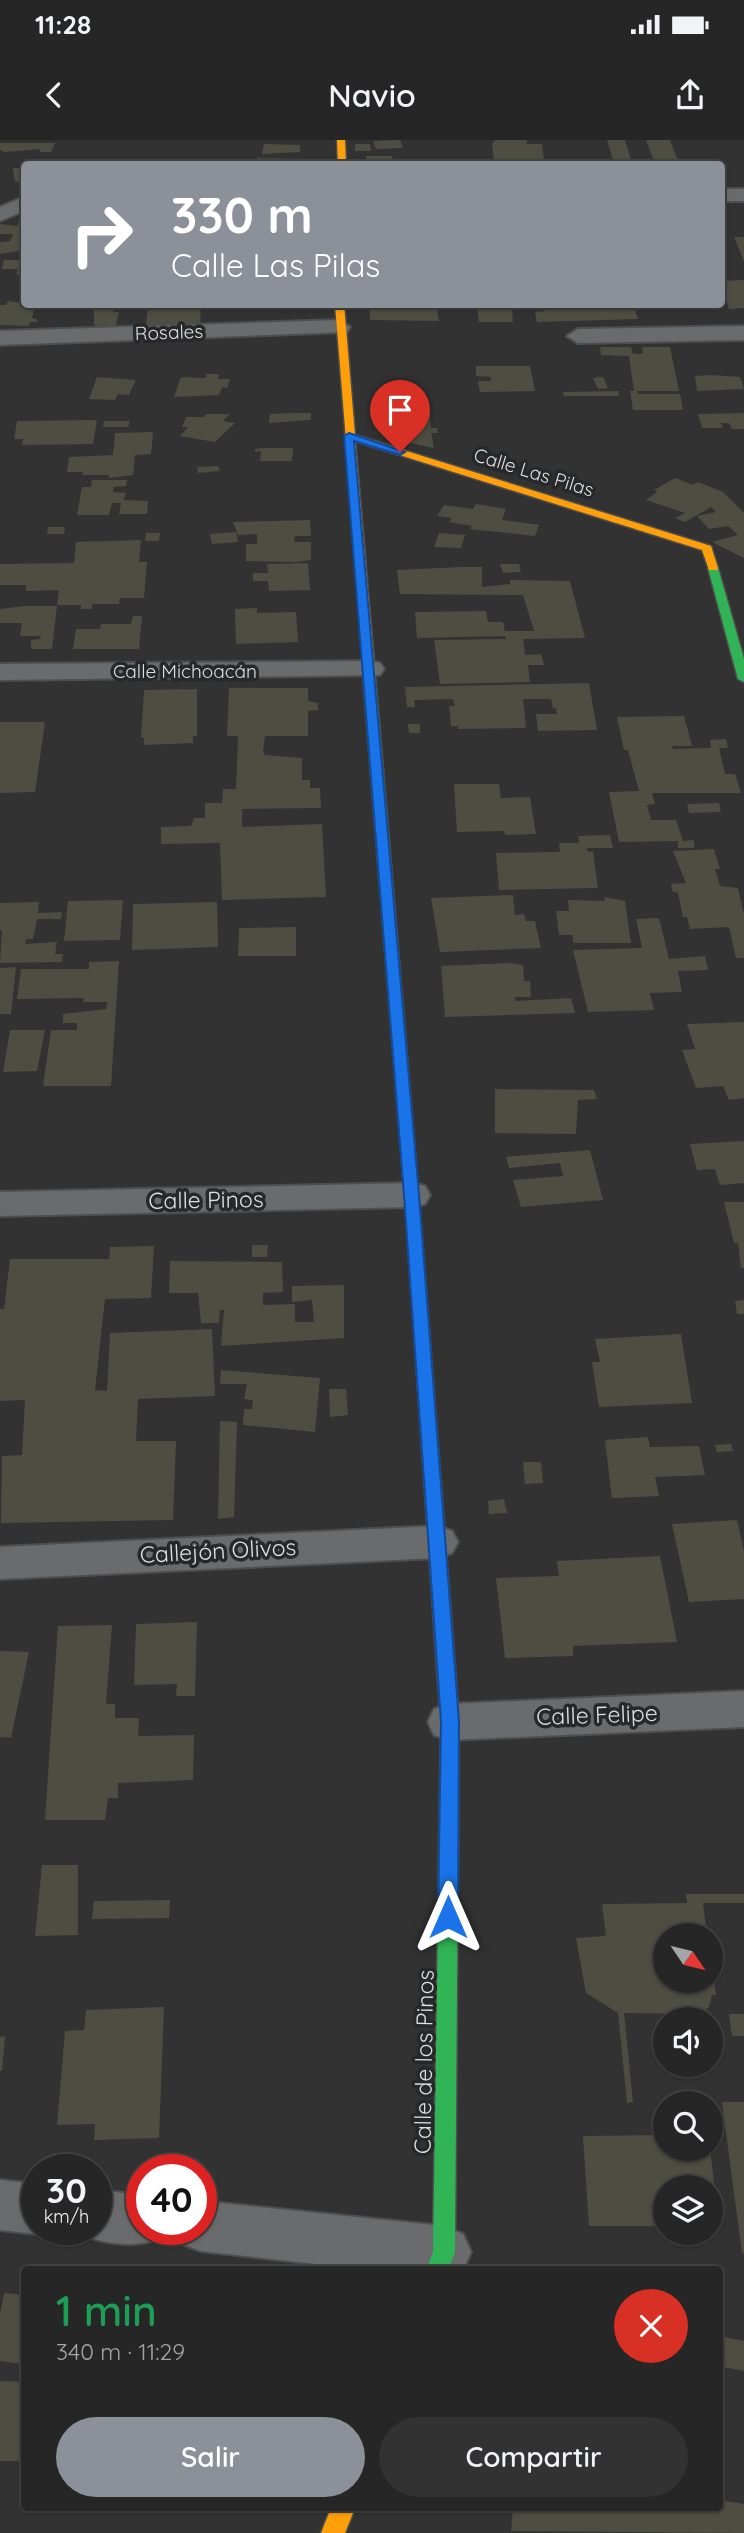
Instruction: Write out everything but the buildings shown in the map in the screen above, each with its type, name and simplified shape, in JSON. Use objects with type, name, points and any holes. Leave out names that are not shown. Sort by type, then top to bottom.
[{"type":"street","points":[[341,140],[342,161]]},
{"type":"street","points":[[725,195],[744,195]]},
{"type":"street","points":[[0,215],[21,204]]},
{"type":"street","name":"Rosales","points":[[0,338],[339,316]]},
{"type":"street","name":"Calle de los Pinos","points":[[339,316],[412,1195],[450,1722],[441,2261]]},
{"type":"street","points":[[578,336],[744,333]]},
{"type":"street","name":"Calle Las Pilas","points":[[349,436],[707,548],[744,679]]},
{"type":"street","name":"Calle Michoacán","points":[[0,672],[370,670]]},
{"type":"street","name":"Calle Pinos","points":[[0,1205],[412,1195]]},
{"type":"street","name":"Callejón Olivos","points":[[0,1563],[437,1542]]},
{"type":"street","name":"Calle Felipe","points":[[450,1722],[744,1709]]},
{"type":"street","points":[[0,2205],[21,2207]]},
{"type":"street","points":[[217,2228],[441,2261]]},
{"type":"street","points":[[332,2533],[341,2511]]},
{"type":"traffic: fast","points":[[713,568],[744,679]]},
{"type":"traffic: fast","points":[[369,674],[413,1213]]},
{"type":"traffic: fast","points":[[439,2266],[444,2252],[450,1722],[446,1668]]},
{"type":"traffic: slow","points":[[341,140],[342,161]]},
{"type":"traffic: slow","points":[[339,308],[369,674]]},
{"type":"traffic: slow","points":[[349,436],[707,548],[713,568]]},
{"type":"traffic: slow","points":[[413,1213],[446,1668]]},
{"type":"traffic: slow","points":[[333,2533],[342,2511]]},
{"type":"route","points":[[400,452],[349,436],[412,1195],[450,1722],[448,1917]]}]
